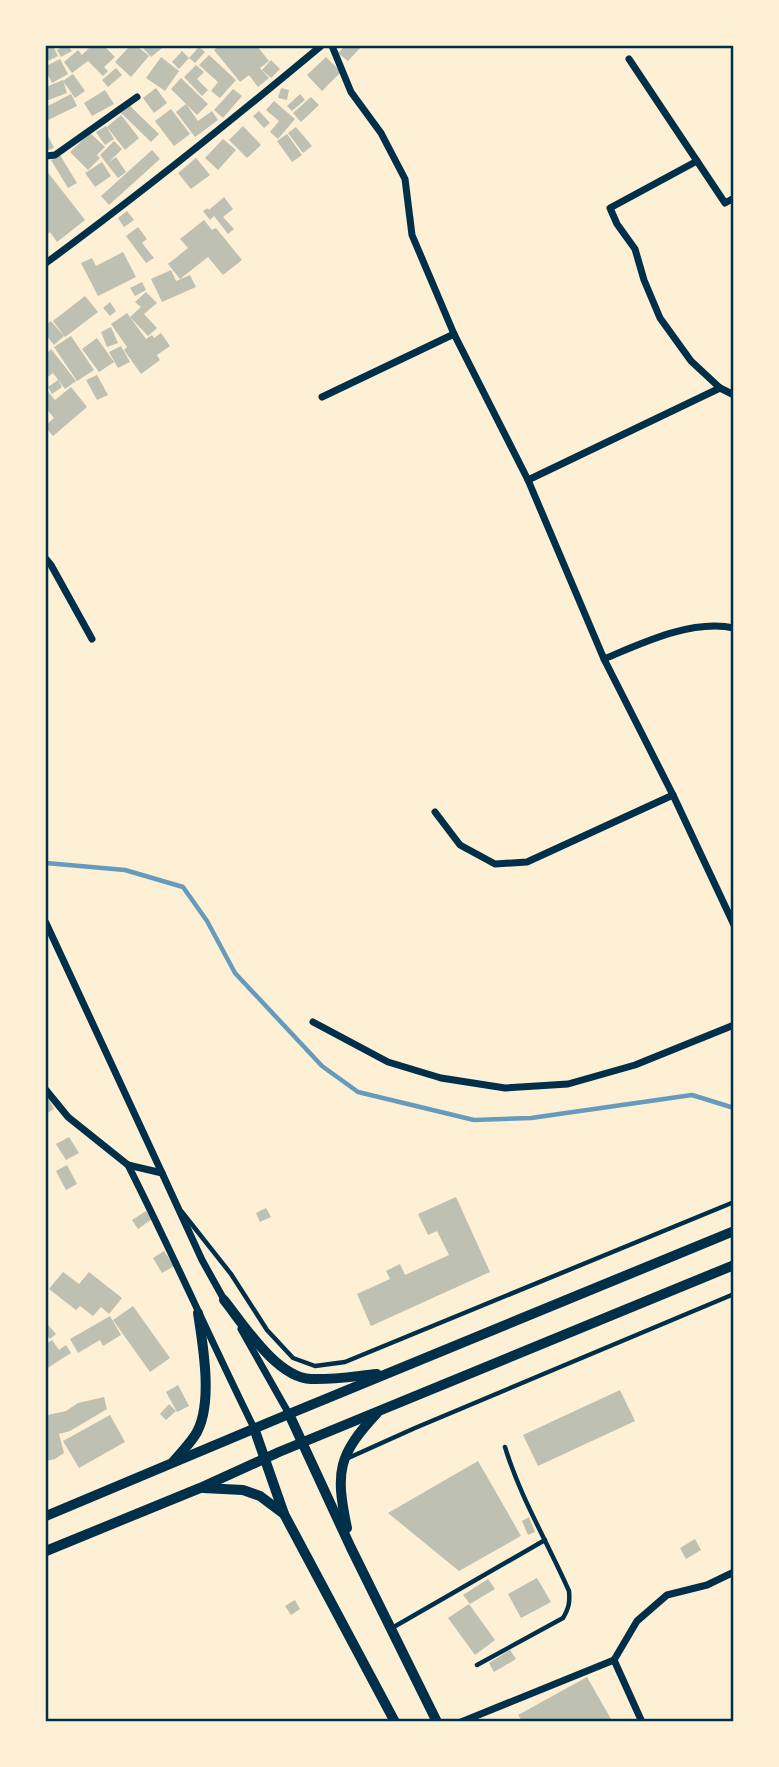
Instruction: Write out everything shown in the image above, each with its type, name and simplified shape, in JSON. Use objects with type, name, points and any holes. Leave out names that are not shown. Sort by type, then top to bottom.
[{"type":"main road","points":[[46,1516],[733,1231]]},
{"type":"main road","points":[[46,1551],[733,1265]]},
{"type":"main road","points":[[224,1300],[261,1347],[283,1369],[309,1380],[387,1373]]},
{"type":"main road","points":[[172,1464],[197,1431],[204,1405],[206,1372],[198,1313]]},
{"type":"main road","points":[[351,1548],[340,1484],[342,1461],[356,1436],[380,1410]]},
{"type":"main road","points":[[289,1414],[351,1548],[437,1721]]},
{"type":"main road","points":[[254,1428],[285,1514],[395,1721]]},
{"type":"main road","points":[[200,1488],[243,1490],[260,1496],[285,1514]]},
{"type":"street","points":[[46,263],[206,141],[321,46]]},
{"type":"street","points":[[332,46],[351,92],[381,134],[405,178],[412,235],[454,334],[528,480],[604,659],[673,795],[733,925]]},
{"type":"street","points":[[629,59],[725,203],[733,198]]},
{"type":"street","points":[[46,156],[55,155],[137,97]]},
{"type":"street","points":[[697,161],[610,208],[617,224],[635,249],[660,318],[691,361],[720,388],[733,395]]},
{"type":"street","points":[[322,397],[454,334]]},
{"type":"street","points":[[528,480],[720,388]]},
{"type":"street","points":[[46,559],[92,639]]},
{"type":"street","points":[[604,659],[647,641],[694,627],[733,628]]},
{"type":"street","points":[[435,812],[460,845],[495,864],[527,862],[673,795]]},
{"type":"street","points":[[46,923],[202,1260],[289,1414]]},
{"type":"street","points":[[313,1022],[388,1062],[441,1078],[505,1088],[568,1084],[635,1065],[733,1026]]},
{"type":"street","points":[[46,1090],[68,1117],[128,1165],[166,1239],[198,1313],[254,1428]]},
{"type":"street","points":[[128,1165],[162,1173]]},
{"type":"street","points":[[461,1721],[614,1660],[637,1621],[667,1595],[707,1585],[733,1572]]},
{"type":"street","points":[[614,1660],[642,1721]]},
{"type":"lane","points":[[176,1205],[231,1274],[267,1330],[293,1358],[315,1366],[345,1362],[733,1202]]},
{"type":"lane","points":[[342,1461],[733,1294]]},
{"type":"lane","points":[[477,1665],[563,1618],[569,1609],[569,1591],[505,1447]]},
{"type":"lane","points":[[392,1628],[545,1540]]},
{"type":"building","points":[[46,46],[53,46],[58,56],[46,62]]},
{"type":"building","points":[[68,46],[72,51],[61,57],[57,50]]},
{"type":"building","points":[[88,46],[104,46],[115,57],[104,67],[108,71],[103,76],[88,61],[72,73],[64,62],[78,50],[82,55],[90,47]]},
{"type":"building","points":[[130,46],[137,46],[149,56],[131,77],[115,62]]},
{"type":"building","points":[[141,46],[160,46],[162,48],[151,57]]},
{"type":"building","points":[[219,46],[257,46],[269,61],[260,68],[269,78],[258,87],[249,75],[240,82],[214,50]]},
{"type":"building","points":[[345,46],[362,46],[348,61],[338,53]]},
{"type":"building","points":[[199,47],[205,52],[195,63],[189,58]]},
{"type":"building","points":[[182,51],[189,58],[179,69],[172,62]]},
{"type":"building","points":[[209,55],[236,80],[220,98],[211,91],[218,82],[199,65]]},
{"type":"building","points":[[161,57],[179,71],[165,91],[146,78]]},
{"type":"building","points":[[326,57],[341,72],[322,91],[307,75]]},
{"type":"building","points":[[60,59],[68,74],[52,83],[46,66]]},
{"type":"building","points":[[271,60],[280,69],[271,78],[262,70]]},
{"type":"building","points":[[196,65],[204,72],[197,79],[208,90],[202,96],[184,77]]},
{"type":"building","points":[[116,68],[122,75],[108,87],[102,80]]},
{"type":"building","points":[[73,74],[85,91],[75,98],[63,81]]},
{"type":"building","points":[[181,78],[208,104],[197,115],[171,89]]},
{"type":"building","points":[[63,80],[67,93],[46,101],[46,87]]},
{"type":"building","points":[[156,88],[167,103],[154,113],[143,98]]},
{"type":"building","points":[[281,88],[289,90],[287,100],[278,98]]},
{"type":"building","points":[[233,89],[242,96],[223,118],[214,110]]},
{"type":"building","points":[[105,90],[114,104],[92,116],[84,103]]},
{"type":"building","points":[[71,94],[77,106],[46,121],[46,107]]},
{"type":"building","points":[[300,94],[305,100],[292,111],[287,106]]},
{"type":"building","points":[[311,97],[319,105],[301,122],[293,113]]},
{"type":"building","points":[[274,101],[295,119],[278,139],[270,132],[279,121],[266,110]]},
{"type":"building","points":[[186,104],[198,121],[212,111],[218,120],[195,137],[176,112]]},
{"type":"building","points":[[129,105],[159,134],[151,142],[121,113]]},
{"type":"building","points":[[171,109],[190,134],[174,146],[155,121]]},
{"type":"building","points":[[259,111],[270,123],[264,128],[253,116]]},
{"type":"building","points":[[121,115],[139,138],[125,150],[107,127]]},
{"type":"building","points":[[106,126],[114,139],[105,145],[96,132]]},
{"type":"building","points":[[243,126],[261,145],[247,158],[229,140]]},
{"type":"building","points":[[296,127],[312,146],[303,153],[288,133]]},
{"type":"building","points":[[90,133],[105,147],[97,155],[100,158],[88,170],[70,152]]},
{"type":"building","points":[[287,134],[302,155],[292,162],[277,141]]},
{"type":"building","points":[[48,136],[54,148],[46,151],[46,137]]},
{"type":"building","points":[[223,139],[236,150],[218,170],[205,158]]},
{"type":"building","points":[[114,141],[122,149],[108,163],[116,157],[126,172],[118,178],[100,155]]},
{"type":"building","points":[[152,150],[160,159],[109,205],[101,196]]},
{"type":"building","points":[[60,155],[77,183],[68,188],[51,160]]},
{"type":"building","points":[[196,158],[210,175],[191,189],[178,173]]},
{"type":"building","points":[[102,162],[111,176],[95,187],[85,173]]},
{"type":"building","points":[[46,170],[85,220],[57,242],[50,232],[46,236]]},
{"type":"building","points":[[224,197],[233,209],[223,217],[234,229],[228,234],[214,216],[210,220],[203,211],[208,208],[209,210]]},
{"type":"building","points":[[127,211],[134,220],[124,227],[118,218]]},
{"type":"building","points":[[204,220],[212,230],[216,228],[242,260],[223,275],[208,257],[180,279],[168,264],[188,248],[180,239]]},
{"type":"building","points":[[138,227],[147,239],[142,243],[154,258],[146,263],[126,236]]},
{"type":"building","points":[[123,252],[136,277],[98,296],[81,263],[92,258],[96,266]]},
{"type":"building","points":[[171,270],[176,281],[190,275],[196,287],[162,302],[151,279]]},
{"type":"building","points":[[142,282],[146,290],[135,296],[130,288]]},
{"type":"building","points":[[146,292],[157,303],[144,314],[157,328],[148,336],[130,317],[141,307],[135,302]]},
{"type":"building","points":[[85,296],[98,312],[65,337],[53,321]]},
{"type":"building","points":[[110,302],[116,311],[110,316],[103,308]]},
{"type":"building","points":[[127,313],[146,339],[161,333],[170,346],[157,355],[160,360],[141,374],[124,350],[127,347],[111,324]]},
{"type":"building","points":[[51,321],[64,336],[54,345],[46,335],[46,325]]},
{"type":"building","points":[[111,327],[118,343],[107,347],[101,332]]},
{"type":"building","points":[[71,336],[94,370],[77,381],[54,347]]},
{"type":"building","points":[[97,338],[114,362],[99,372],[82,349]]},
{"type":"building","points":[[121,346],[130,362],[118,368],[109,352]]},
{"type":"building","points":[[51,349],[76,381],[65,389],[53,373],[46,378],[46,354]]},
{"type":"building","points":[[97,375],[108,395],[97,400],[86,380]]},
{"type":"building","points":[[58,380],[62,387],[52,394],[48,387]]},
{"type":"building","points":[[71,387],[87,407],[53,436],[46,428],[54,418],[46,408],[46,389],[55,400]]},
{"type":"building","points":[[46,1094],[54,1109],[46,1114]]},
{"type":"building","points":[[69,1137],[79,1153],[66,1160],[56,1144]]},
{"type":"building","points":[[67,1165],[77,1184],[66,1190],[56,1171]]},
{"type":"building","points":[[456,1197],[490,1272],[371,1326],[357,1294],[390,1279],[386,1271],[400,1264],[405,1275],[449,1255],[437,1231],[428,1235],[418,1214]]},
{"type":"building","points":[[266,1208],[271,1217],[260,1222],[256,1213]]},
{"type":"building","points":[[146,1211],[152,1219],[138,1229],[132,1220]]},
{"type":"building","points":[[164,1251],[174,1266],[162,1273],[153,1258]]},
{"type":"building","points":[[63,1272],[79,1284],[89,1272],[122,1298],[109,1314],[101,1307],[93,1316],[80,1306],[76,1310],[49,1289]]},
{"type":"building","points":[[133,1306],[170,1358],[150,1372],[113,1320]]},
{"type":"building","points":[[110,1316],[121,1335],[103,1346],[100,1340],[78,1353],[70,1339]]},
{"type":"building","points":[[48,1325],[56,1334],[50,1339],[46,1334]]},
{"type":"building","points":[[52,1340],[59,1350],[66,1345],[71,1353],[46,1369],[46,1344]]},
{"type":"building","points":[[178,1385],[189,1406],[177,1412],[166,1392]]},
{"type":"building","points":[[620,1390],[635,1421],[538,1466],[523,1435]]},
{"type":"building","points":[[104,1397],[107,1409],[70,1431],[59,1434],[64,1453],[46,1461],[46,1410],[48,1415],[66,1411],[78,1403]]},
{"type":"building","points":[[169,1404],[176,1411],[166,1420],[160,1414]]},
{"type":"building","points":[[110,1415],[125,1442],[79,1468],[63,1441]]},
{"type":"building","points":[[478,1461],[521,1536],[459,1571],[388,1513]]},
{"type":"building","points":[[529,1517],[535,1532],[528,1535],[522,1521]]},
{"type":"building","points":[[695,1539],[701,1550],[686,1559],[680,1548]]},
{"type":"building","points":[[537,1578],[551,1602],[521,1618],[508,1594]]},
{"type":"building","points":[[488,1579],[495,1589],[470,1604],[463,1595]]},
{"type":"building","points":[[295,1600],[300,1609],[291,1615],[285,1606]]},
{"type":"building","points":[[469,1604],[495,1640],[475,1655],[448,1618]]},
{"type":"building","points":[[510,1650],[516,1659],[494,1672],[489,1663]]},
{"type":"building","points":[[587,1677],[611,1719],[522,1721],[518,1715]]},
{"type":"waterway","points":[[46,863],[125,870],[183,887],[207,921],[235,973],[322,1066],[358,1092],[474,1120],[531,1118],[692,1095],[734,1108]]}]
